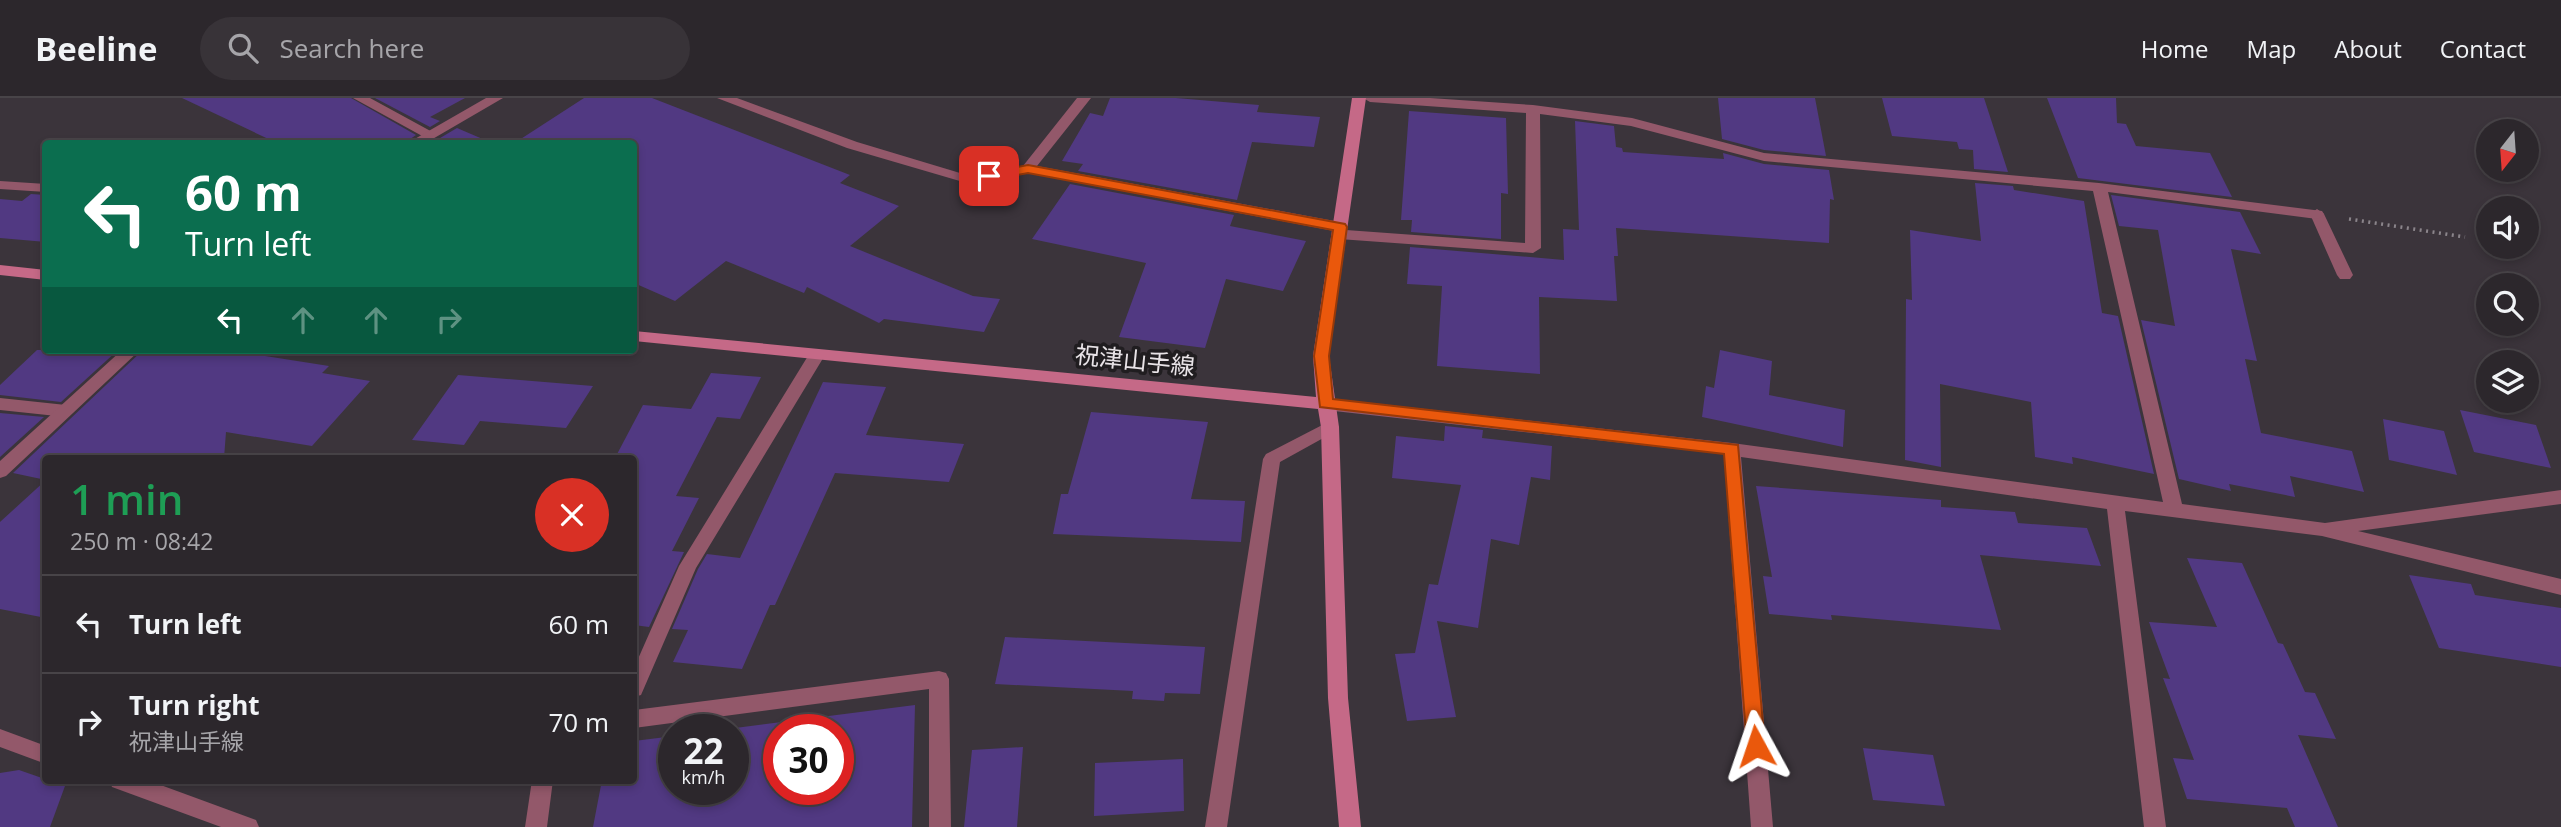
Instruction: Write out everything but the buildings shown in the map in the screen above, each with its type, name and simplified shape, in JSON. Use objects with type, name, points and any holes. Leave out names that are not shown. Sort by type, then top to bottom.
[{"type":"street","points":[[360,98],[429,134]]},
{"type":"street","points":[[419,140],[496,98]]},
{"type":"street","points":[[724,98],[852,145],[970,180],[1028,169],[1340,230],[1533,248],[1533,109]]},
{"type":"street","points":[[1028,169],[1084,98]]},
{"type":"street","points":[[1350,827],[1338,698],[1330,427],[1321,356],[1359,98]]},
{"type":"street","points":[[1370,98],[1533,109],[1632,122],[1764,157],[2099,187],[2317,214],[2345,275]]},
{"type":"street","points":[[0,185],[42,188]]},
{"type":"street","points":[[2099,187],[2174,510]]},
{"type":"street","points":[[0,270],[42,275]]},
{"type":"street","name":"祝津山手線","points":[[637,335],[1325,404]]},
{"type":"street","points":[[4,465],[128,354]]},
{"type":"street","points":[[637,682],[688,566],[817,355]]},
{"type":"street","points":[[0,404],[66,411]]},
{"type":"street","points":[[1325,404],[1732,449],[2322,529],[2561,586]]},
{"type":"street","points":[[1216,827],[1272,459],[1330,427]]},
{"type":"street","points":[[1732,449],[1762,827]]},
{"type":"street","points":[[2322,529],[2561,497]]},
{"type":"street","points":[[2115,503],[2155,827]]},
{"type":"street","points":[[637,719],[939,679],[940,827]]},
{"type":"street","points":[[0,738],[42,754]]},
{"type":"street","points":[[130,784],[248,827]]},
{"type":"street","points":[[536,827],[542,784]]},
{"type":"path","points":[[2317,214],[2465,237]]},
{"type":"route","points":[[989,176],[1028,169],[1340,227],[1321,356],[1325,404],[1732,449],[1756,746]]}]
